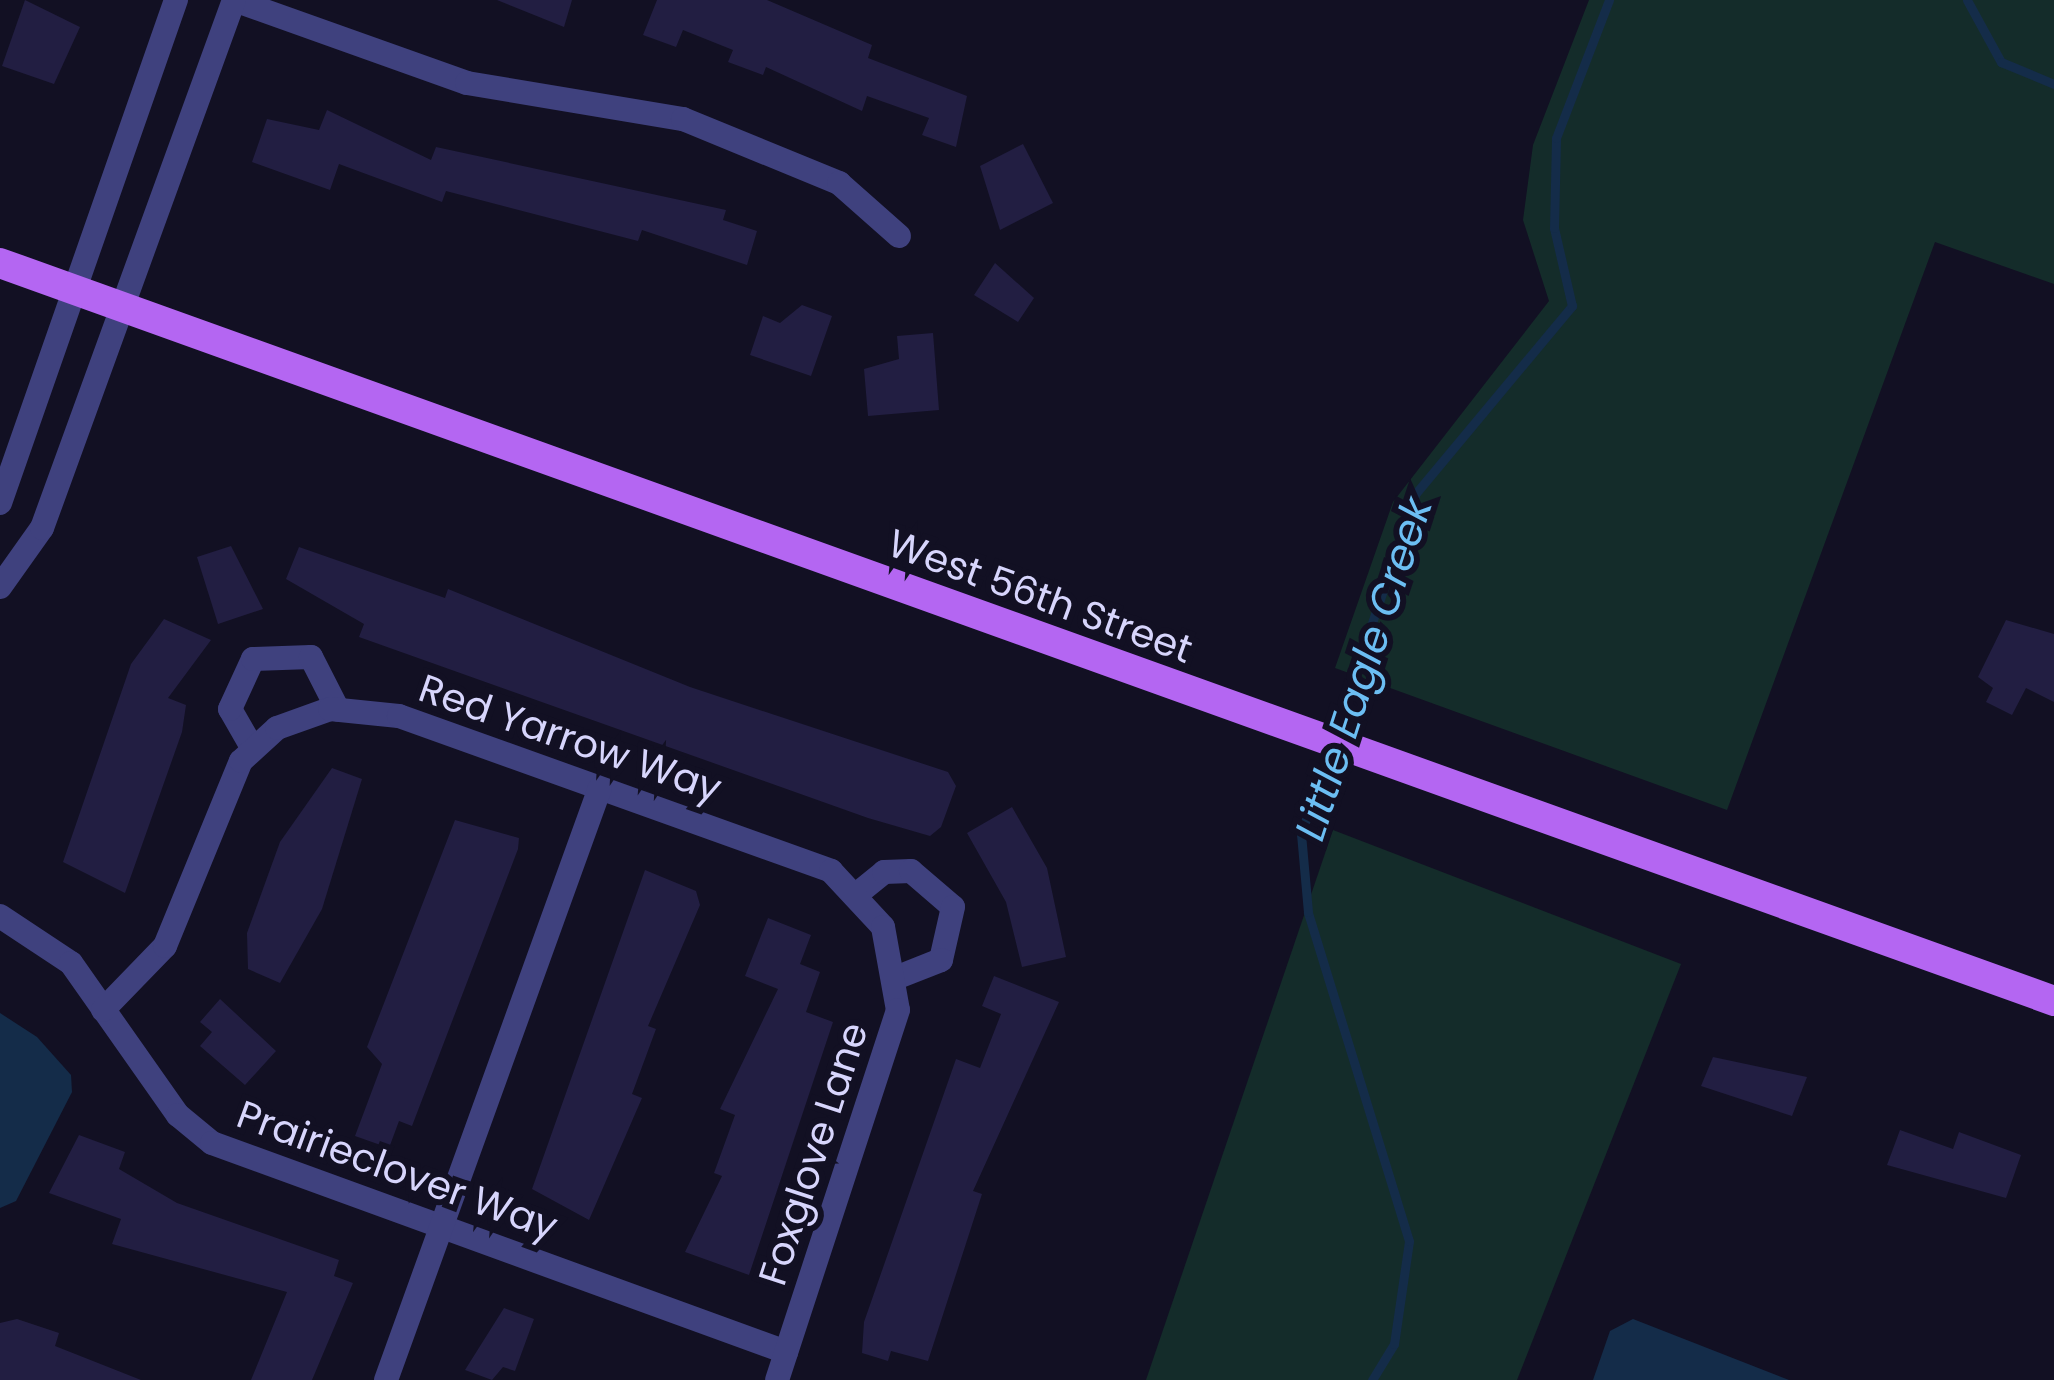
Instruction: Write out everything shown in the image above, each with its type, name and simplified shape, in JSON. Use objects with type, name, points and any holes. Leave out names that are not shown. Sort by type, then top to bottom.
[{"type":"main road","name":"West 56th Street","points":[[0,263],[2054,1001]]},
{"type":"street","points":[[0,503],[71,288],[176,0]]},
{"type":"street","points":[[0,587],[42,528],[128,308],[234,0],[466,83],[683,119],[839,183],[899,236]]},
{"type":"street","points":[[253,748],[230,695],[265,653],[311,657],[338,710]]},
{"type":"street","name":"Red Yarrow Way","points":[[103,1010],[165,946],[222,791],[253,748],[303,716],[338,710],[399,716],[777,850]]},
{"type":"street","points":[[386,1380],[600,788]]},
{"type":"street","name":"Foxglove Lane","points":[[777,850],[857,894],[883,927],[898,977],[893,1030],[777,1380]]},
{"type":"street","name":"Foxglove Lane","points":[[857,894],[884,872],[911,871],[953,907],[941,960],[898,977]]},
{"type":"street","name":"Prairieclover Way","points":[[0,916],[58,951],[212,1143],[786,1352]]},
{"type":"green space","points":[[1589,0],[2054,0],[2054,284],[1935,242],[1727,810],[1335,668],[1393,502],[1549,301],[1523,220],[1533,145]]},
{"type":"green space","points":[[1333,830],[1681,964],[1517,1380],[1146,1380]]},
{"type":"water","points":[[0,1013],[37,1037],[71,1075],[72,1092],[16,1201],[0,1208]]},
{"type":"water","points":[[1633,1319],[1789,1380],[1593,1380],[1610,1331]]},
{"type":"building","points":[[25,0],[80,27],[54,84],[2,66]]},
{"type":"building","points":[[497,0],[572,0],[564,27]]},
{"type":"building","points":[[657,0],[767,0],[872,45],[868,58],[967,96],[956,147],[922,135],[929,118],[867,96],[862,111],[766,67],[763,75],[728,62],[733,50],[683,30],[676,47],[643,35]]},
{"type":"building","points":[[327,110],[431,160],[436,147],[726,210],[723,220],[757,231],[747,265],[642,230],[638,241],[446,191],[442,202],[339,164],[330,190],[252,162],[267,119],[319,130]]},
{"type":"building","points":[[1023,144],[1053,203],[1000,230],[980,166]]},
{"type":"building","points":[[995,263],[1034,298],[1018,322],[974,295]]},
{"type":"building","points":[[802,305],[832,316],[811,376],[750,355],[763,316],[780,323]]},
{"type":"building","points":[[933,333],[939,410],[868,416],[864,369],[899,359],[897,336]]},
{"type":"building","points":[[231,546],[263,609],[218,624],[197,557]]},
{"type":"building","points":[[299,547],[445,598],[448,589],[690,687],[948,772],[956,786],[941,827],[930,836],[868,818],[359,637],[364,624],[286,579]]},
{"type":"building","points":[[164,619],[211,640],[168,698],[186,705],[182,732],[125,893],[63,862],[131,664]]},
{"type":"building","points":[[2006,620],[2054,634],[2054,702],[2026,688],[2012,715],[1986,702],[1993,688],[1978,677]]},
{"type":"building","points":[[332,768],[362,779],[322,909],[280,983],[248,969],[247,933],[280,842]]},
{"type":"building","points":[[1012,807],[1047,868],[1066,957],[1022,967],[1006,902],[967,833]]},
{"type":"building","points":[[455,820],[519,838],[518,849],[412,1126],[399,1121],[389,1148],[355,1136],[382,1064],[367,1047]]},
{"type":"building","points":[[645,870],[696,891],[700,905],[648,1026],[656,1029],[632,1094],[642,1098],[589,1220],[532,1189]]},
{"type":"building","points":[[768,918],[811,935],[800,964],[820,972],[806,1012],[833,1022],[749,1275],[685,1252],[722,1176],[714,1173],[735,1115],[720,1109],[778,989],[745,976]]},
{"type":"building","points":[[994,976],[1059,1002],[973,1191],[982,1194],[928,1361],[891,1351],[888,1361],[862,1353],[864,1322],[956,1059],[980,1068],[1001,1014],[982,1006]]},
{"type":"building","points":[[220,999],[276,1051],[245,1085],[200,1046],[212,1032],[200,1022]]},
{"type":"building","points":[[1713,1057],[1807,1077],[1792,1116],[1701,1086]]},
{"type":"building","points":[[1900,1130],[1953,1149],[1959,1132],[2021,1155],[2006,1198],[1887,1165]]},
{"type":"building","points":[[79,1135],[125,1152],[119,1169],[177,1203],[339,1260],[334,1276],[353,1283],[312,1380],[251,1380],[287,1292],[112,1244],[121,1219],[49,1193]]},
{"type":"building","points":[[504,1308],[534,1319],[515,1371],[503,1367],[492,1380],[465,1370]]},
{"type":"building","points":[[17,1319],[59,1333],[55,1346],[141,1380],[0,1380],[0,1323]]},
{"type":"waterway","name":"Little Eagle Creek","points":[[1372,1380],[1394,1344],[1409,1241],[1308,912],[1301,834],[1416,493],[1572,306],[1554,228],[1556,138],[1609,0]]},
{"type":"waterway","name":"Little Eagle Creek","points":[[1967,0],[2001,62],[2054,84]]}]
